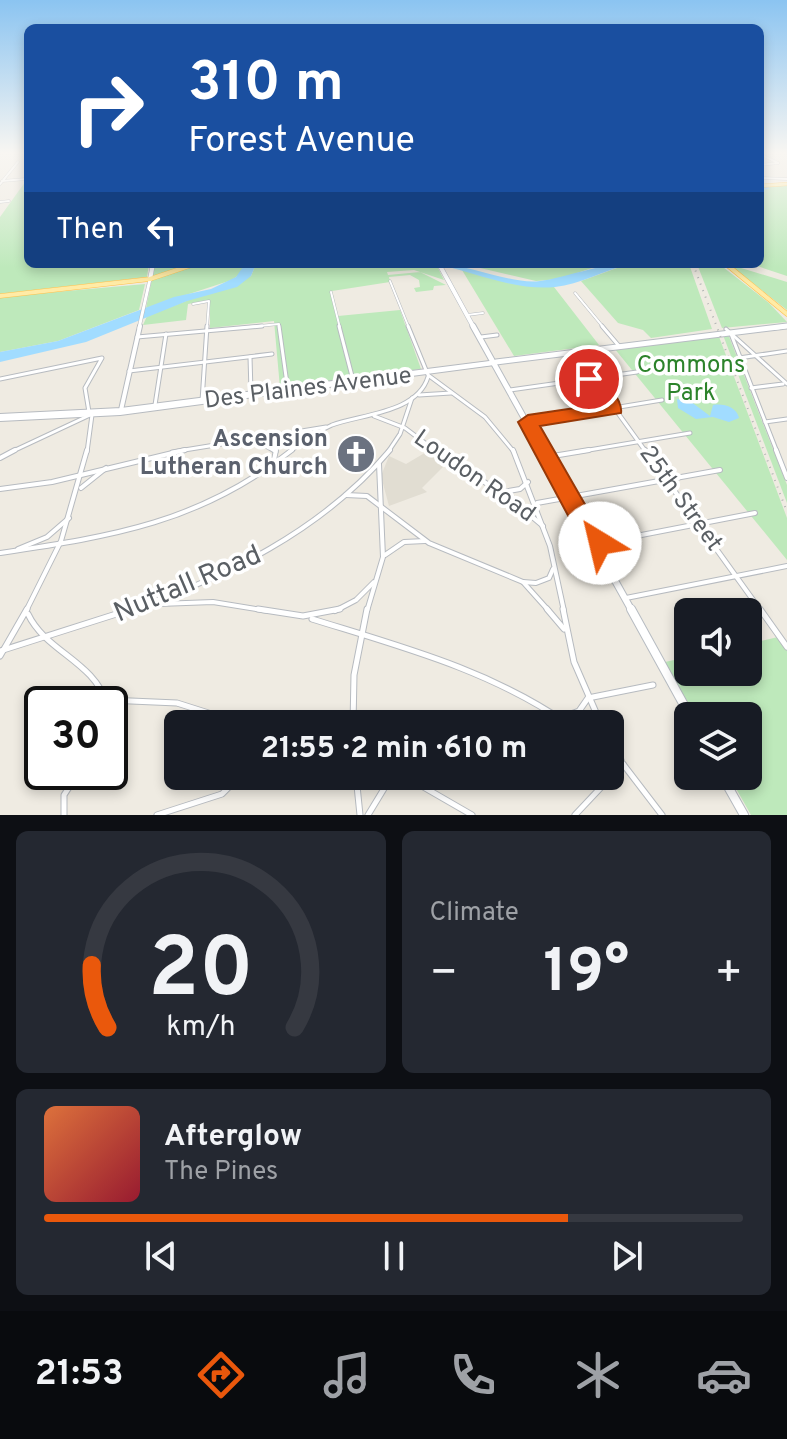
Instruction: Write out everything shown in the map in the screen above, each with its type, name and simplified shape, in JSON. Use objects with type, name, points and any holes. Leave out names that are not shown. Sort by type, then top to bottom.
[{"type":"main road","points":[[150,279],[152,268]]},
{"type":"main road","points":[[0,296],[150,279],[183,268]]},
{"type":"main road","points":[[441,268],[682,702]]},
{"type":"main road","points":[[728,268],[787,314]]},
{"type":"main road","name":"Des Plaines Avenue","points":[[496,362],[787,325]]},
{"type":"main road","points":[[730,790],[744,815]]},
{"type":"street","points":[[0,202],[9,201]]},
{"type":"street","points":[[120,411],[150,279]]},
{"type":"street","points":[[390,281],[427,373],[499,432],[512,448],[528,481],[545,527],[566,633],[594,710]]},
{"type":"street","points":[[331,292],[353,382]]},
{"type":"street","points":[[575,293],[619,346]]},
{"type":"street","points":[[193,304],[209,301],[202,401]]},
{"type":"street","points":[[467,315],[483,313]]},
{"type":"street","points":[[137,337],[271,322],[280,325],[287,390]]},
{"type":"street","points":[[729,332],[787,384]]},
{"type":"street","points":[[729,332],[787,478]]},
{"type":"street","points":[[154,407],[166,334]]},
{"type":"street","points":[[478,337],[497,335]]},
{"type":"street","points":[[739,358],[787,351]]},
{"type":"street","name":"25th Street","points":[[574,352],[787,647]]},
{"type":"street","points":[[129,371],[272,354]]},
{"type":"street","points":[[250,357],[251,394]]},
{"type":"street","points":[[0,379],[102,358],[85,388],[89,413],[84,473],[71,516],[60,547],[28,612],[1,652]]},
{"type":"street","name":"Des Plaines Avenue","points":[[0,418],[120,411],[496,362]]},
{"type":"street","points":[[510,390],[637,372]]},
{"type":"street","name":"Nuttall Road","points":[[1,652],[155,604],[269,552],[346,495],[379,464],[403,427],[414,397],[428,385],[427,373]]},
{"type":"street","points":[[751,388],[787,384]]},
{"type":"street","points":[[0,489],[170,452],[330,426],[437,391],[455,394]]},
{"type":"street","points":[[528,422],[662,400]]},
{"type":"street","points":[[0,458],[89,413]]},
{"type":"street","points":[[52,430],[57,414]]},
{"type":"street","name":"Loudon Road","points":[[370,415],[403,427],[454,465],[503,492],[545,527]]},
{"type":"street","points":[[765,422],[787,419]]},
{"type":"street","points":[[0,553],[60,547],[136,530],[196,510],[236,491],[330,426]]},
{"type":"street","points":[[547,457],[690,433]]},
{"type":"street","points":[[254,440],[276,450],[272,467]]},
{"type":"street","points":[[781,462],[787,460]]},
{"type":"street","points":[[353,710],[360,633],[383,557],[382,508],[377,487],[379,464]]},
{"type":"street","points":[[79,490],[109,466]]},
{"type":"street","points":[[537,503],[720,470]]},
{"type":"street","points":[[503,492],[520,489],[528,481]]},
{"type":"street","points":[[346,495],[362,494],[429,543],[523,582],[536,583],[549,578],[554,567]]},
{"type":"street","points":[[595,544],[755,513]]},
{"type":"street","points":[[11,552],[47,537],[71,516]]},
{"type":"street","points":[[383,557],[404,542],[429,543]]},
{"type":"street","points":[[625,599],[787,566]]},
{"type":"street","points":[[312,619],[355,603],[375,580]]},
{"type":"street","points":[[523,582],[566,633]]},
{"type":"street","points":[[155,604],[218,602],[312,619],[452,661],[545,710]]},
{"type":"street","points":[[28,612],[30,623],[86,668],[97,686]]},
{"type":"street","points":[[580,710],[588,698],[653,685]]},
{"type":"street","points":[[128,697],[158,700],[193,710]]},
{"type":"street","points":[[624,765],[662,815]]},
{"type":"street","points":[[64,815],[64,795],[67,790]]},
{"type":"street","points":[[157,815],[226,790]]},
{"type":"street","points":[[357,790],[360,815]]},
{"type":"street","points":[[368,815],[383,790]]},
{"type":"street","points":[[430,790],[472,815]]},
{"type":"street","points":[[575,815],[599,790]]},
{"type":"shaded area","points":[[428,451],[446,464],[422,488],[427,492],[389,506],[381,476],[389,456],[406,464]]},
{"type":"green space","points":[[18,192],[24,192],[24,268],[148,268],[147,277],[0,294],[0,217]]},
{"type":"green space","points":[[764,192],[787,192],[787,276],[763,268]]},
{"type":"green space","points":[[154,268],[243,268],[232,280],[146,308]]},
{"type":"green space","points":[[254,268],[438,268],[444,280],[420,272],[446,285],[416,292],[414,288],[420,287],[419,280],[410,275],[389,277],[390,282],[332,291],[338,316],[400,310],[421,369],[280,388],[274,321],[210,328],[210,300],[188,304],[186,320],[143,325],[147,316],[251,276]],"holes":[[[387,272],[420,272],[388,275]]]},
{"type":"green space","points":[[480,268],[592,268],[559,279],[536,281]]},
{"type":"green space","points":[[617,268],[690,268],[712,329],[651,338],[643,330],[618,323],[581,281]]},
{"type":"green space","points":[[699,268],[724,268],[769,303],[787,322],[722,328]]},
{"type":"green space","points":[[733,268],[787,282],[787,310]]},
{"type":"green space","points":[[462,270],[516,284],[554,287],[599,345],[514,356]]},
{"type":"green space","points":[[145,284],[139,310],[58,341],[0,352],[0,297]]},
{"type":"green space","name":"Commons Park","points":[[718,334],[787,518],[787,560],[614,348]]},
{"type":"green space","points":[[728,334],[787,485],[787,503],[723,335]]},
{"type":"green space","points":[[778,637],[787,650],[787,815],[751,815],[737,790],[762,790],[762,702],[687,702],[678,686],[762,686],[762,641]]},
{"type":"green space","points":[[674,660],[674,678],[665,662]]},
{"type":"water","points":[[242,268],[254,268],[251,276],[237,287],[187,301],[86,342],[0,362],[0,352],[58,341],[174,297],[211,289],[236,277]]},
{"type":"water","points":[[451,268],[540,281],[597,268],[617,268],[555,287],[510,284]]},
{"type":"water","points":[[677,399],[690,401],[710,416],[713,405],[725,405],[736,411],[739,418],[729,422],[713,417],[696,419],[678,408]]},
{"type":"railway","points":[[695,268],[787,512]]},
{"type":"place","name":"Ascension Lutheran Church","points":[[356,454]]},
{"type":"route","points":[[589,379],[593,378],[614,408],[528,422],[595,544],[600,543]]}]
